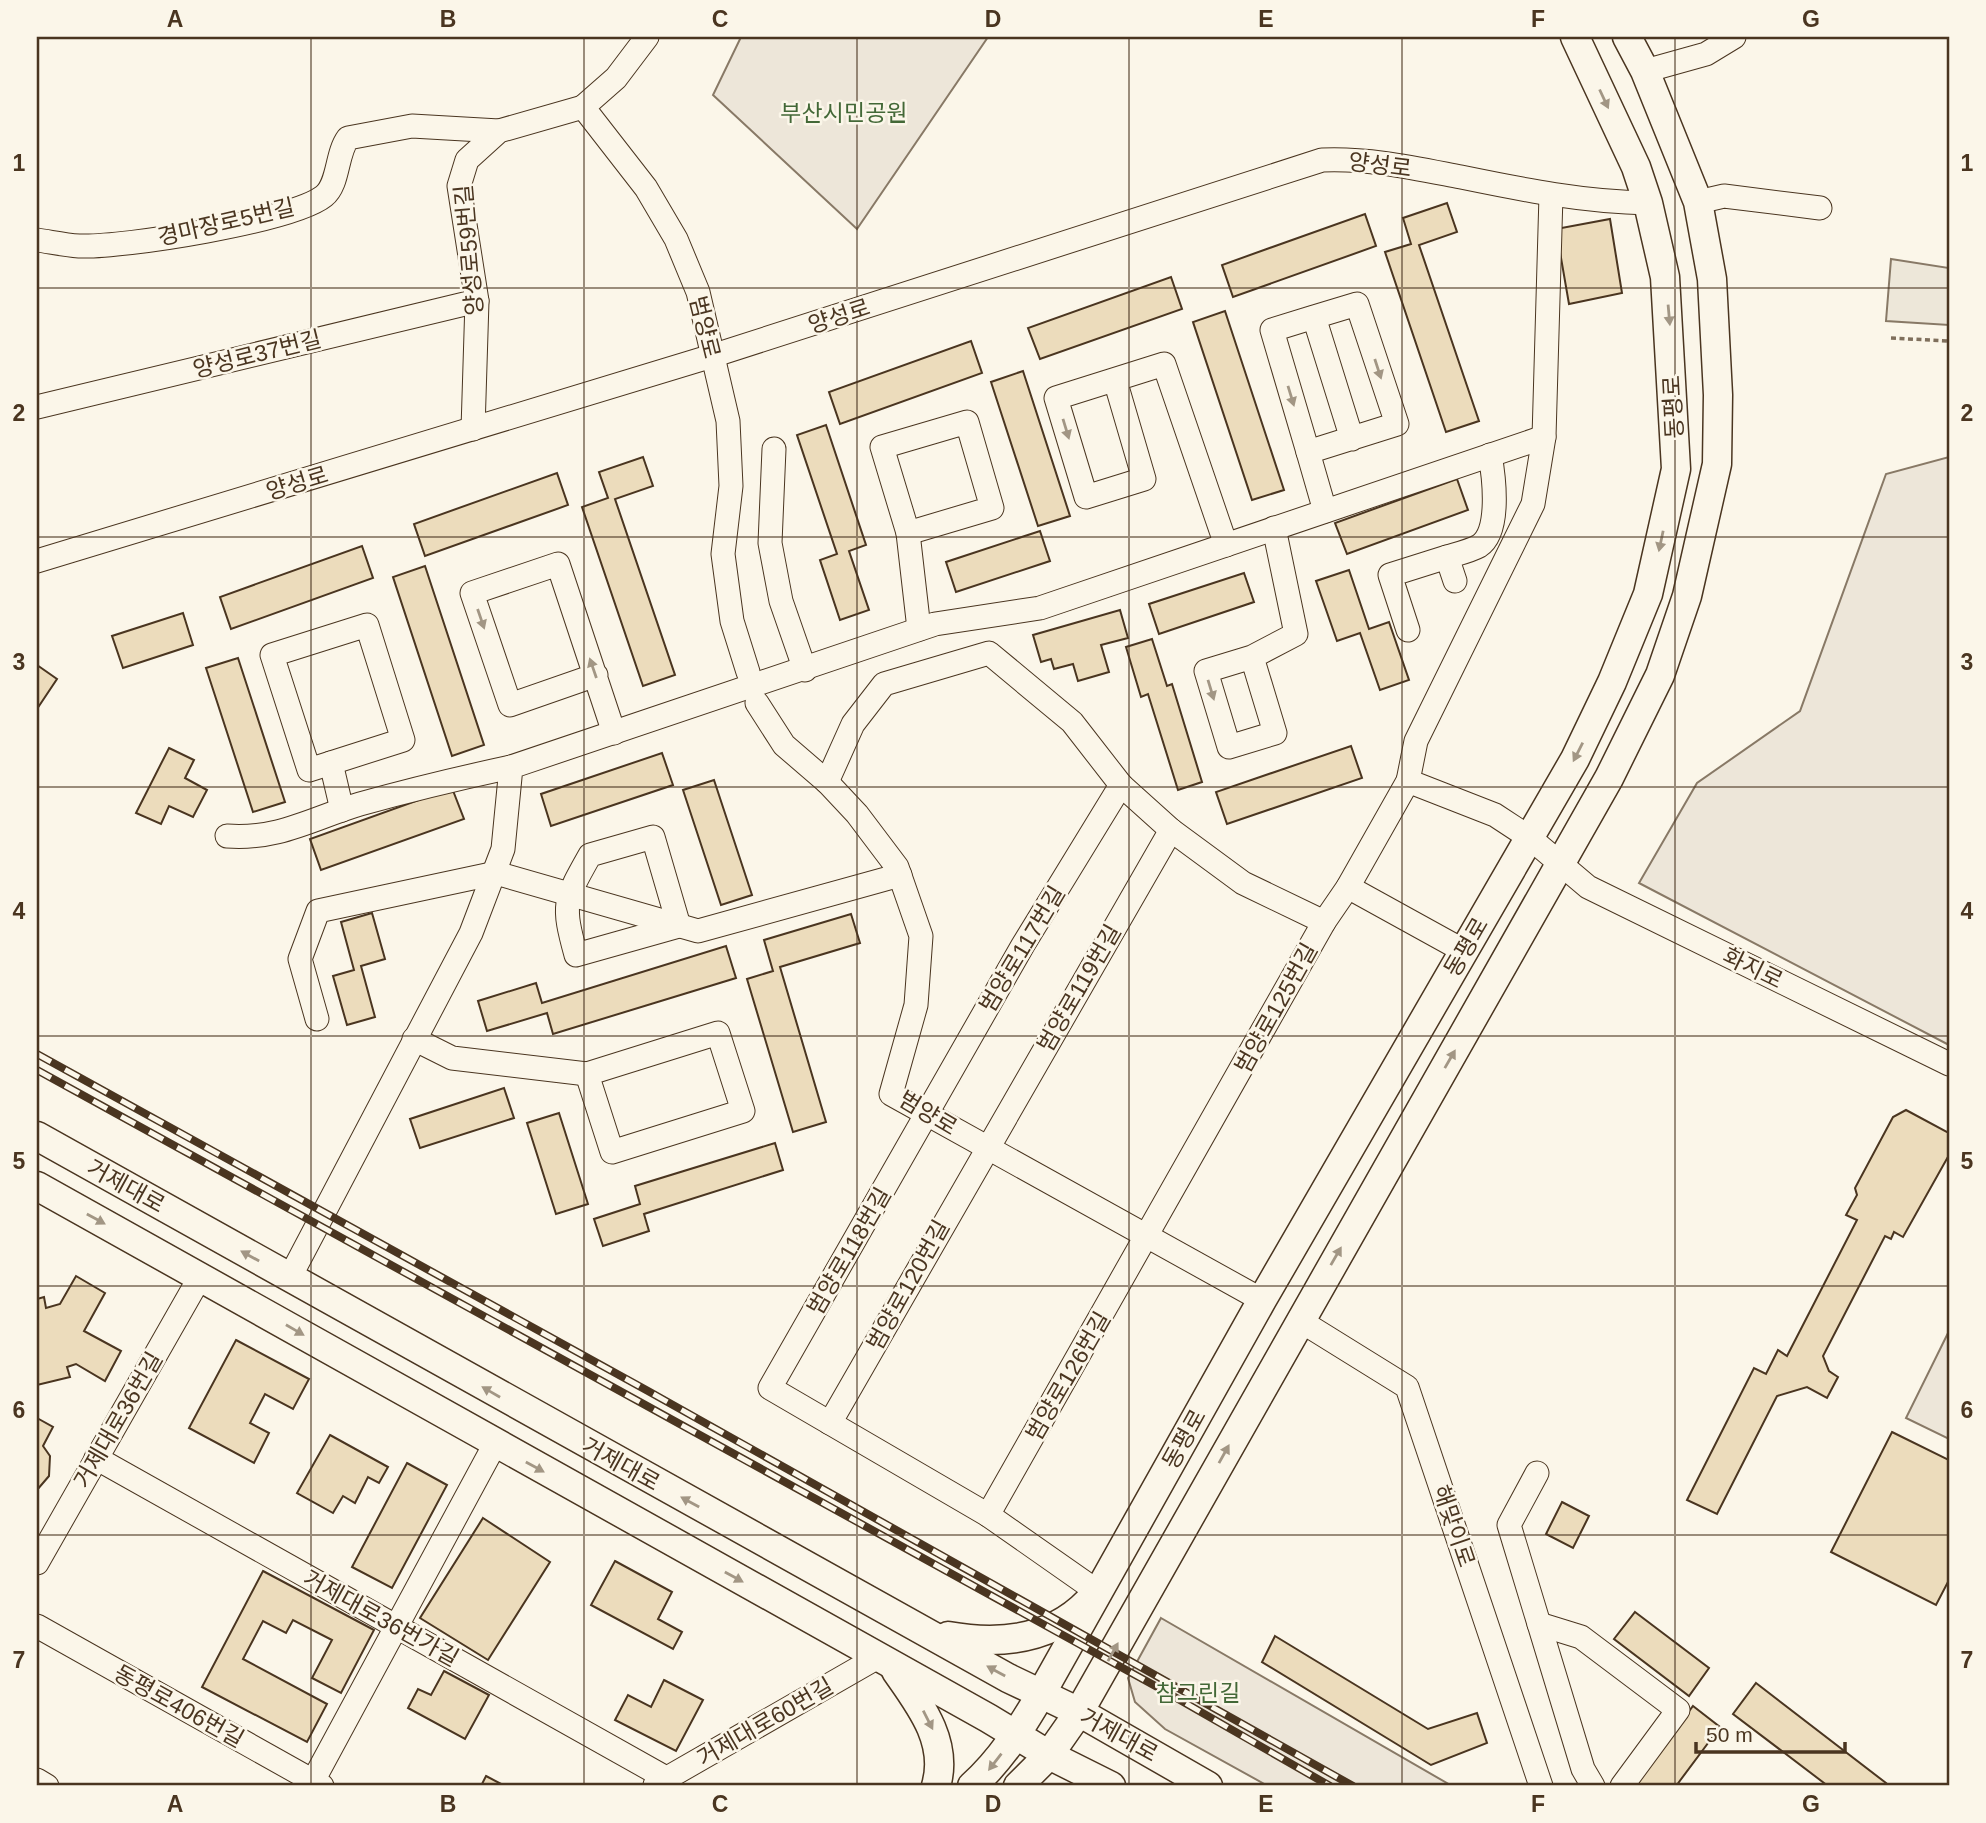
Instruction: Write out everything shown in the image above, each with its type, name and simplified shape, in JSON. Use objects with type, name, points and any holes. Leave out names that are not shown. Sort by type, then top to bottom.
[{"type":"main road","name":"동평로","points":[[972,1786],[1017,1735],[1262,1300],[1530,838],[1612,682],[1648,594],[1676,469],[1665,277],[1648,203],[1636,167],[1575,37]]},
{"type":"main road","name":"동평로","points":[[1018,1786],[1049,1755],[1079,1712],[1299,1320],[1560,866],[1609,778],[1660,675],[1701,544],[1717,464],[1718,395],[1712,279],[1698,202],[1645,71],[1627,37]]},
{"type":"main road","name":"거제대로","points":[[37,1136],[924,1631],[1079,1712],[1208,1786]]},
{"type":"main road","name":"거제대로","points":[[37,1186],[1049,1755],[1111,1786]]},
{"type":"main road","points":[[924,1631],[983,1643],[1026,1638],[1074,1616],[1098,1592]]},
{"type":"main road","points":[[884,1660],[921,1706],[933,1729],[939,1748],[941,1771],[936,1786]]},
{"type":"street","points":[[583,107],[615,78],[647,37]]},
{"type":"street","points":[[1645,71],[1706,54],[1734,37]]},
{"type":"street","name":"양성로59번길","points":[[473,429],[477,301],[459,186],[467,160],[499,131],[583,107]]},
{"type":"street","name":"범양로","points":[[583,107],[646,188],[676,239],[698,292],[728,421],[731,473],[723,554],[732,621],[748,672]]},
{"type":"street","name":"경마장로5번길","points":[[37,240],[80,246],[161,240],[280,214],[325,196],[332,183],[340,149],[348,138],[412,126],[499,131]]},
{"type":"street","name":"양성로","points":[[37,561],[712,356],[1322,160],[1362,158],[1551,195],[1609,202],[1648,203]]},
{"type":"street","name":"범양로125번길","points":[[1149,1236],[1324,922],[1348,887],[1408,781],[1416,741],[1532,505],[1544,437],[1551,195]]},
{"type":"street","points":[[1698,202],[1724,196],[1821,208]]},
{"type":"street","name":"양성로37번길","points":[[37,407],[477,301]]},
{"type":"street","points":[[1308,452],[1397,424],[1357,304],[1272,330],[1325,512]]},
{"type":"street","points":[[1314,317],[1352,439]]},
{"type":"street","points":[[1115,380],[1144,480],[1086,497],[1056,398],[1164,364],[1226,545]]},
{"type":"street","points":[[908,533],[992,508],[967,422],[883,447],[908,533],[919,629]]},
{"type":"street","points":[[227,836],[254,838],[438,783],[511,767],[935,624],[1040,608],[1544,437]]},
{"type":"street","points":[[774,449],[770,543],[781,601],[805,670]]},
{"type":"street","points":[[1408,630],[1390,575],[1478,546],[1488,537],[1492,504],[1497,492],[1490,455]]},
{"type":"street","points":[[1252,657],[1296,634],[1274,528]]},
{"type":"street","points":[[1447,557],[1455,582]]},
{"type":"street","points":[[596,675],[510,705],[472,593],[558,564],[596,675],[614,733]]},
{"type":"street","points":[[980,619],[989,653],[1072,722],[1121,785],[1171,830],[1243,883],[1324,922]]},
{"type":"street","points":[[367,625],[403,740],[331,763],[309,770],[272,655],[367,625]]},
{"type":"street","points":[[827,782],[853,724],[884,684],[989,653]]},
{"type":"street","name":"범양로","points":[[757,703],[784,745],[827,782],[857,814],[897,867],[921,936],[916,1006],[891,1094],[1262,1300]]},
{"type":"street","points":[[331,763],[342,810]]},
{"type":"street","points":[[290,1278],[471,933],[503,849],[511,767]]},
{"type":"street","name":"화지로","points":[[1408,781],[1495,815],[1530,838],[1588,887],[1949,1064]]},
{"type":"street","name":"범양로117번길","points":[[926,1114],[1121,785]]},
{"type":"street","name":"범양로119번길","points":[[986,1147],[1171,830]]},
{"type":"street","points":[[653,837],[678,926],[576,956],[567,922],[568,894],[590,855],[653,837]]},
{"type":"street","points":[[317,1019],[300,959],[318,911],[496,873],[698,931],[900,875]]},
{"type":"street","points":[[1348,887],[1464,951]]},
{"type":"street","points":[[414,1039],[452,1058],[587,1074],[718,1033],[743,1111],[612,1152],[587,1074]]},
{"type":"street","name":"범양로118번길","points":[[830,1423],[770,1388],[862,1231],[926,1114]]},
{"type":"street","name":"범양로120번길","points":[[830,1423],[986,1147]]},
{"type":"street","name":"범양로126번길","points":[[988,1515],[1149,1236]]},
{"type":"street","name":"거제대로36번길","points":[[37,1563],[200,1277]]},
{"type":"street","name":"해맞이로","points":[[1299,1320],[1407,1387],[1541,1786]]},
{"type":"street","points":[[830,1423],[988,1515],[1098,1592]]},
{"type":"street","points":[[318,1784],[397,1627],[495,1444]]},
{"type":"street","name":"거제대로36번가길","points":[[96,1458],[397,1627],[659,1782]]},
{"type":"street","points":[[1537,1474],[1509,1525],[1583,1769],[1593,1786]]},
{"type":"street","points":[[1539,1624],[1581,1637],[1678,1710],[1622,1786]]},
{"type":"street","name":"동평로406번길","points":[[37,1626],[318,1784]]},
{"type":"street","name":"거제대로60번길","points":[[659,1782],[884,1660]]},
{"type":"street","points":[[37,1780],[47,1786]]},
{"type":"path","points":[[1891,338],[1949,341]]},
{"type":"green space","name":"부산시민공원","points":[[741,37],[988,37],[857,229],[713,95]]},
{"type":"green space","points":[[1949,457],[1949,1045],[1639,883],[1697,783],[1800,711],[1886,474]]},
{"type":"green space","points":[[1949,1331],[1949,1439],[1906,1418]]},
{"type":"green space","name":"참그린길","points":[[1161,1618],[1452,1786],[1268,1786],[1165,1729],[1135,1702],[1128,1678]]},
{"type":"shaded area","points":[[1891,259],[1949,268],[1949,325],[1886,321]]},
{"type":"building","points":[[1447,203],[1457,232],[1419,245],[1479,421],[1446,432],[1385,252],[1411,244],[1403,218]]},
{"type":"building","points":[[1365,214],[1376,246],[1233,297],[1222,265]]},
{"type":"building","points":[[1610,219],[1622,293],[1569,304],[1556,229]]},
{"type":"building","points":[[1171,277],[1182,309],[1040,359],[1028,328]]},
{"type":"building","points":[[1225,311],[1284,490],[1252,500],[1193,322]]},
{"type":"building","points":[[971,341],[982,373],[840,424],[829,392]]},
{"type":"building","points":[[1023,371],[1070,516],[1038,526],[991,382]]},
{"type":"building","points":[[826,425],[866,545],[849,551],[869,610],[840,620],[820,560],[837,554],[797,435]]},
{"type":"building","points":[[643,457],[653,486],[615,499],[675,675],[643,686],[582,507],[608,498],[599,472]]},
{"type":"building","points":[[557,473],[568,505],[425,556],[414,524]]},
{"type":"building","points":[[1457,479],[1468,510],[1347,554],[1335,523]]},
{"type":"building","points":[[1040,531],[1050,561],[956,592],[946,562]]},
{"type":"building","points":[[362,546],[373,578],[231,629],[220,597]]},
{"type":"building","points":[[425,566],[484,745],[452,756],[393,577]]},
{"type":"building","points":[[1349,570],[1369,629],[1389,622],[1409,680],[1380,690],[1360,633],[1337,641],[1316,581]]},
{"type":"building","points":[[1244,573],[1254,602],[1159,634],[1149,604]]},
{"type":"building","points":[[1120,610],[1128,638],[1101,645],[1109,672],[1078,681],[1073,664],[1054,669],[1051,659],[1041,662],[1033,635]]},
{"type":"building","points":[[183,613],[193,645],[123,668],[112,636]]},
{"type":"building","points":[[1152,639],[1167,686],[1172,684],[1202,782],[1178,790],[1148,694],[1141,697],[1126,647]]},
{"type":"building","points":[[238,658],[285,802],[253,812],[206,668]]},
{"type":"building","points":[[37,665],[57,679],[37,709]]},
{"type":"building","points":[[1351,746],[1362,778],[1227,824],[1216,792]]},
{"type":"building","points":[[169,748],[194,760],[185,778],[207,790],[193,817],[169,806],[161,824],[136,813]]},
{"type":"building","points":[[662,753],[673,785],[551,826],[541,794]]},
{"type":"building","points":[[714,780],[752,895],[721,905],[683,790]]},
{"type":"building","points":[[452,788],[464,819],[321,870],[310,839]]},
{"type":"building","points":[[372,913],[385,959],[361,966],[375,1017],[347,1025],[333,976],[354,970],[341,922]]},
{"type":"building","points":[[851,914],[860,943],[780,967],[826,1122],[793,1132],[747,979],[773,971],[764,940]]},
{"type":"building","points":[[726,946],[736,978],[553,1034],[547,1013],[487,1031],[478,1001],[536,983],[542,1003]]},
{"type":"building","points":[[504,1088],[514,1118],[420,1148],[410,1119]]},
{"type":"building","points":[[1906,1110],[1949,1133],[1949,1155],[1903,1237],[1894,1232],[1891,1239],[1885,1236],[1823,1356],[1829,1371],[1838,1377],[1827,1398],[1807,1387],[1777,1396],[1717,1514],[1687,1500],[1754,1368],[1766,1374],[1778,1350],[1787,1356],[1857,1220],[1846,1215],[1857,1195],[1855,1188],[1893,1117]]},
{"type":"building","points":[[559,1113],[588,1204],[556,1214],[527,1123]]},
{"type":"building","points":[[775,1143],[783,1170],[644,1214],[649,1231],[603,1246],[594,1219],[640,1204],[635,1186]]},
{"type":"building","points":[[76,1276],[105,1293],[84,1331],[121,1351],[105,1381],[76,1364],[67,1367],[70,1377],[37,1385],[37,1299],[44,1297],[46,1308],[60,1304]]},
{"type":"building","points":[[236,1340],[309,1379],[293,1409],[265,1394],[250,1423],[269,1433],[254,1463],[189,1428]]},
{"type":"building","points":[[37,1418],[53,1427],[43,1446],[50,1456],[49,1476],[37,1490]]},
{"type":"building","points":[[1892,1432],[1949,1460],[1949,1580],[1936,1605],[1831,1552]]},
{"type":"building","points":[[330,1435],[388,1467],[379,1483],[368,1477],[355,1503],[343,1496],[333,1513],[297,1493]]},
{"type":"building","points":[[407,1463],[447,1485],[392,1588],[352,1567]]},
{"type":"building","points":[[1562,1502],[1589,1516],[1573,1548],[1546,1534]]},
{"type":"building","points":[[483,1518],[550,1562],[488,1660],[420,1618]]},
{"type":"building","points":[[615,1561],[672,1592],[658,1619],[682,1632],[673,1649],[591,1605]]},
{"type":"building","points":[[263,1571],[374,1630],[341,1693],[312,1678],[332,1640],[293,1620],[286,1633],[263,1621],[243,1659],[327,1704],[307,1742],[202,1687]]},
{"type":"building","points":[[1635,1612],[1709,1668],[1689,1696],[1614,1639]]},
{"type":"building","points":[[1275,1636],[1428,1729],[1477,1713],[1487,1743],[1431,1765],[1262,1662]]},
{"type":"building","points":[[444,1671],[489,1695],[465,1739],[408,1708],[418,1689],[431,1695]]},
{"type":"building","points":[[664,1680],[703,1700],[676,1751],[615,1720],[628,1695],[651,1707]]},
{"type":"building","points":[[1756,1683],[1886,1783],[1884,1786],[1828,1786],[1733,1714]]},
{"type":"building","points":[[1693,1706],[1720,1727],[1676,1786],[1633,1786]]},
{"type":"building","points":[[486,1776],[505,1786],[481,1786]]},
{"type":"railway","points":[[37,1054],[648,1391],[1353,1786]]},
{"type":"railway","points":[[37,1070],[1159,1688],[1330,1786]]}]
